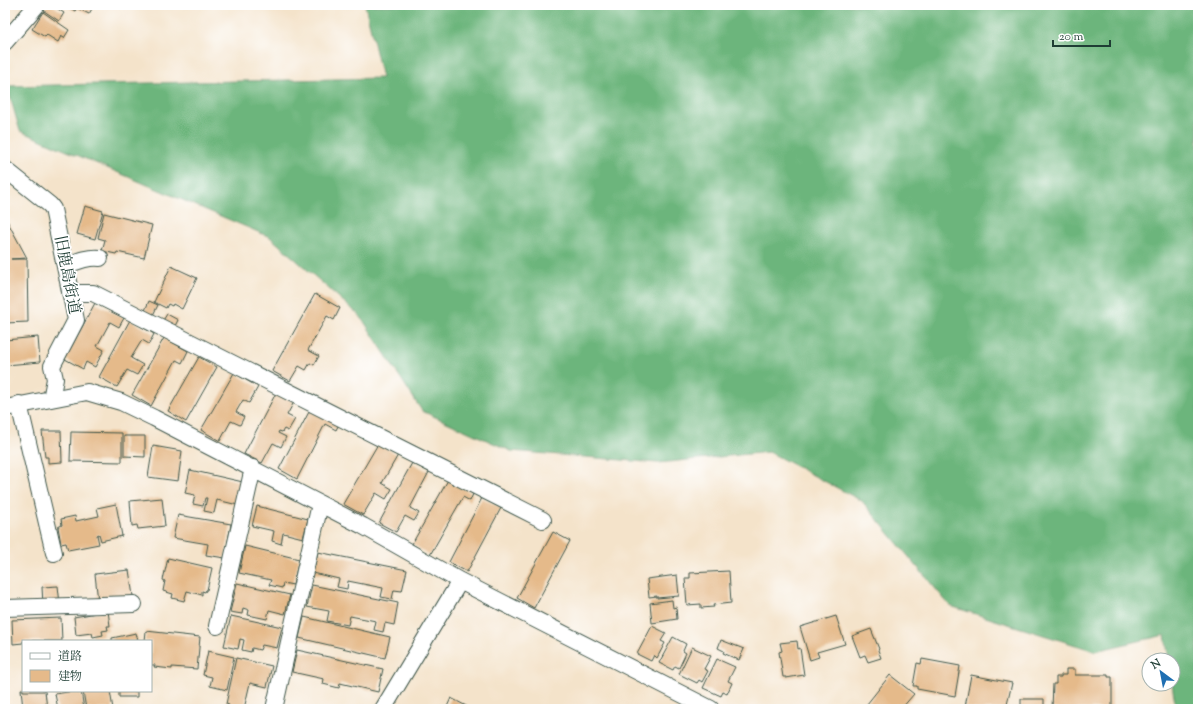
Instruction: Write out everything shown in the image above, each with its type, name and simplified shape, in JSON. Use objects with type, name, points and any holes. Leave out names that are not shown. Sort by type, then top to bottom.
[{"type":"street","points":[[5,42],[37,5]]},
{"type":"street","name":"旧鹿島街道","points":[[5,168],[53,209],[76,320],[52,366],[55,379],[51,398]]},
{"type":"street","points":[[64,266],[83,258],[100,258]]},
{"type":"street","points":[[70,293],[93,293],[543,520]]},
{"type":"street","points":[[54,553],[12,406],[87,392],[121,402],[253,468],[363,526],[460,582],[711,709]]},
{"type":"street","points":[[217,626],[253,468]]},
{"type":"street","points":[[274,709],[320,504]]},
{"type":"street","points":[[383,709],[460,582]]},
{"type":"street","points":[[5,608],[134,604]]},
{"type":"green space","points":[[365,5],[1198,5],[1198,709],[1176,709],[1173,692],[1181,692],[1181,652],[1168,652],[1165,635],[1095,651],[950,606],[862,501],[769,452],[658,463],[511,451],[422,411],[361,317],[270,237],[20,131],[7,86],[382,78]]},
{"type":"building","points":[[47,5],[52,5],[64,13],[59,21],[44,11]]},
{"type":"building","points":[[65,5],[94,5],[89,14],[77,8],[75,11]]},
{"type":"building","points":[[43,12],[69,30],[64,38],[61,36],[58,42],[47,35],[45,37],[32,29]]},
{"type":"building","points":[[85,206],[103,211],[95,239],[77,234]]},
{"type":"building","points":[[104,213],[152,225],[144,258],[117,252],[116,254],[102,251],[105,240],[98,238]]},
{"type":"building","points":[[5,217],[27,258],[11,259],[27,259],[28,322],[5,323]]},
{"type":"building","points":[[171,266],[197,278],[182,309],[173,304],[172,306],[168,304],[166,308],[154,302]]},
{"type":"building","points":[[315,294],[340,308],[334,320],[327,316],[308,350],[319,356],[314,365],[310,363],[306,370],[299,366],[290,381],[272,371]]},
{"type":"building","points":[[149,301],[158,305],[152,317],[144,313]]},
{"type":"building","points":[[95,303],[124,318],[119,327],[110,322],[97,346],[104,350],[95,367],[86,362],[83,369],[65,359]]},
{"type":"building","points":[[167,314],[178,320],[174,328],[162,322]]},
{"type":"building","points":[[130,320],[154,334],[149,344],[142,340],[131,358],[143,365],[137,375],[127,370],[117,387],[99,377]]},
{"type":"building","points":[[38,337],[40,362],[6,365],[5,340]]},
{"type":"building","points":[[164,338],[188,351],[182,363],[176,360],[151,406],[132,395]]},
{"type":"building","points":[[199,357],[217,367],[186,422],[168,411]]},
{"type":"building","points":[[234,373],[258,387],[249,403],[243,400],[236,412],[244,417],[240,425],[231,421],[220,441],[201,430]]},
{"type":"building","points":[[276,393],[294,402],[287,415],[295,419],[288,431],[284,429],[282,432],[279,431],[278,433],[286,437],[281,447],[273,443],[262,463],[244,454]]},
{"type":"building","points":[[310,410],[339,424],[336,430],[325,424],[297,479],[279,469]]},
{"type":"building","points":[[42,431],[61,431],[62,462],[48,463],[48,457],[45,457]]},
{"type":"building","points":[[71,432],[122,433],[122,462],[70,461]]},
{"type":"building","points":[[124,436],[145,436],[145,457],[124,456]]},
{"type":"building","points":[[378,444],[398,455],[382,483],[392,489],[386,499],[376,493],[363,515],[343,504]]},
{"type":"building","points":[[153,446],[182,451],[178,481],[148,477]]},
{"type":"building","points":[[412,463],[429,472],[410,508],[419,513],[414,521],[405,516],[396,532],[379,523]]},
{"type":"building","points":[[190,470],[243,482],[238,505],[217,500],[214,513],[204,511],[207,498],[205,498],[203,506],[193,504],[195,495],[185,493]]},
{"type":"building","points":[[448,480],[473,494],[470,501],[463,497],[430,555],[412,544]]},
{"type":"building","points":[[162,498],[165,526],[138,529],[137,525],[132,526],[130,501]]},
{"type":"building","points":[[482,498],[501,508],[467,572],[449,562]]},
{"type":"building","points":[[116,504],[122,536],[101,541],[99,534],[97,535],[99,544],[68,550],[66,543],[61,544],[58,527],[62,525],[61,519],[75,516],[76,521],[99,516],[97,508]]},
{"type":"building","points":[[257,506],[308,519],[303,538],[283,533],[281,544],[272,541],[274,531],[252,526]]},
{"type":"building","points":[[178,515],[231,524],[225,558],[206,555],[208,544],[173,538]]},
{"type":"building","points":[[553,532],[570,541],[534,608],[517,598]]},
{"type":"building","points":[[245,546],[299,559],[293,585],[283,583],[282,588],[269,585],[271,580],[239,573]]},
{"type":"building","points":[[318,552],[407,570],[402,591],[394,590],[392,599],[381,597],[383,588],[348,581],[347,589],[337,587],[339,579],[313,573]]},
{"type":"building","points":[[168,558],[212,568],[207,590],[205,592],[202,591],[202,595],[187,591],[184,601],[172,598],[173,594],[163,591],[165,581],[163,580]]},
{"type":"building","points":[[129,570],[133,596],[98,601],[95,574]]},
{"type":"building","points":[[729,571],[731,603],[701,608],[701,604],[687,605],[685,578],[690,578],[690,573]]},
{"type":"building","points":[[677,575],[679,596],[657,598],[657,596],[649,597],[647,579]]},
{"type":"building","points":[[237,583],[290,595],[285,614],[269,610],[267,619],[248,615],[249,610],[243,608],[242,614],[230,612]]},
{"type":"building","points":[[312,585],[398,603],[394,625],[385,623],[383,632],[374,630],[376,621],[350,616],[348,625],[327,621],[329,611],[307,607]]},
{"type":"building","points":[[58,586],[60,604],[43,605],[42,587]]},
{"type":"building","points":[[672,600],[673,608],[676,607],[677,619],[652,623],[650,603]]},
{"type":"building","points":[[108,611],[110,626],[107,626],[108,630],[102,631],[103,635],[93,637],[92,633],[76,635],[74,617]]},
{"type":"building","points":[[231,616],[282,627],[277,648],[262,645],[260,650],[252,648],[251,652],[242,650],[244,640],[240,639],[238,649],[224,646]]},
{"type":"building","points":[[836,616],[845,644],[817,652],[819,657],[810,660],[800,627]]},
{"type":"building","points":[[304,617],[390,637],[385,658],[299,638]]},
{"type":"building","points":[[61,618],[62,640],[22,640],[22,643],[13,644],[12,620]]},
{"type":"building","points":[[652,626],[666,633],[661,641],[665,643],[657,658],[654,655],[651,661],[637,654]]},
{"type":"building","points":[[871,629],[881,658],[868,662],[865,655],[860,657],[852,636]]},
{"type":"building","points":[[146,631],[200,637],[197,669],[154,667],[155,665],[152,665],[152,640],[145,640]]},
{"type":"building","points":[[136,633],[138,640],[112,640],[112,638]]},
{"type":"building","points":[[673,637],[686,644],[683,651],[686,653],[679,668],[675,666],[673,670],[659,663]]},
{"type":"building","points":[[721,640],[744,649],[739,660],[723,653],[724,651],[718,648]]},
{"type":"building","points":[[797,641],[798,649],[800,648],[804,675],[786,678],[783,677],[779,652],[782,651],[780,643]]},
{"type":"building","points":[[692,647],[711,656],[704,669],[708,671],[702,682],[699,680],[697,683],[679,674]]},
{"type":"building","points":[[297,650],[383,669],[378,692],[340,683],[339,688],[323,684],[324,679],[292,672]]},
{"type":"building","points":[[208,651],[234,657],[227,690],[210,686],[212,677],[203,675]]},
{"type":"building","points":[[236,658],[272,666],[267,687],[250,683],[244,709],[228,708],[229,705],[226,704]]},
{"type":"building","points":[[717,659],[735,667],[728,681],[732,683],[727,694],[723,692],[721,696],[703,688]]},
{"type":"building","points":[[922,659],[960,666],[955,696],[917,689],[917,686],[913,686],[917,663],[921,664]]},
{"type":"building","points":[[1066,669],[1075,669],[1075,675],[1108,675],[1108,677],[1112,677],[1112,709],[1052,708],[1053,684],[1056,684],[1056,677],[1066,675]]},
{"type":"building","points":[[890,675],[914,694],[901,709],[863,709]]},
{"type":"building","points":[[971,675],[1012,683],[1006,709],[976,709],[965,707]]},
{"type":"building","points":[[21,689],[22,692],[45,692],[47,709],[23,709]]},
{"type":"building","points":[[81,692],[84,709],[58,709],[55,694]]},
{"type":"building","points":[[83,692],[110,692],[113,709],[86,709]]},
{"type":"building","points":[[119,692],[137,692],[137,697],[119,697]]},
{"type":"building","points":[[451,698],[472,709],[446,709]]},
{"type":"building","points":[[1021,699],[1044,699],[1044,709],[1021,709]]}]
